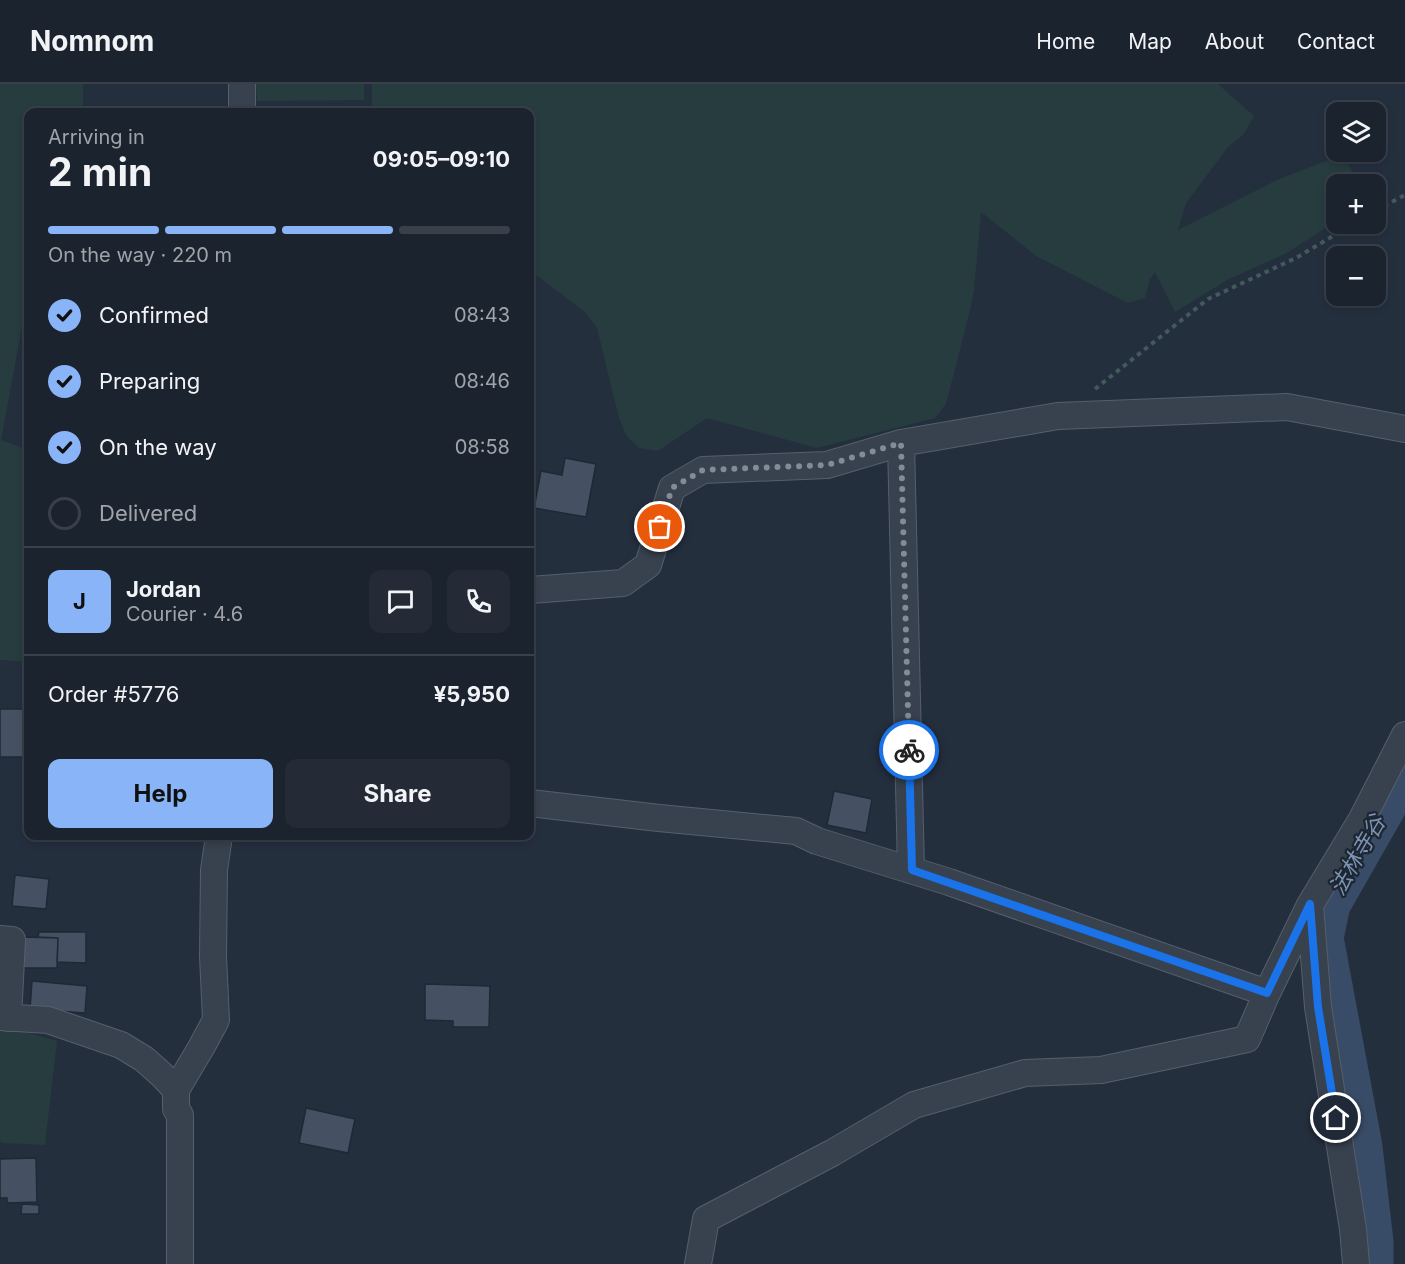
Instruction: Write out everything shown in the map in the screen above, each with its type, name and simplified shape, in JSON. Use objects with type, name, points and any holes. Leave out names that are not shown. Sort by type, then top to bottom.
[{"type":"street","points":[[242,84],[242,108]]},
{"type":"street","points":[[534,590],[623,583],[632,577],[648,565],[672,488],[703,470],[827,465],[901,443],[1058,416],[1287,407],[1405,429]]},
{"type":"street","points":[[901,443],[912,870]]},
{"type":"street","points":[[698,1264],[706,1219],[832,1153],[914,1105],[1025,1073],[1101,1070],[1247,1039],[1310,904],[1362,819],[1405,735]]},
{"type":"street","points":[[534,802],[659,818],[796,831],[817,841],[912,870],[1267,993]]},
{"type":"street","points":[[180,1264],[180,1115],[176,1109],[176,1090],[216,1020],[213,956],[214,870],[218,840]]},
{"type":"street","points":[[1310,904],[1318,1007],[1353,1228],[1356,1264]]},
{"type":"street","points":[[0,939],[12,940],[4,1017],[48,1020],[121,1045],[144,1059],[176,1090]]},
{"type":"path","points":[[1386,205],[1405,195]]},
{"type":"path","points":[[1091,391],[1098,388],[1208,299],[1296,258],[1336,234]]},
{"type":"green space","points":[[0,84],[83,84],[83,108],[24,108],[24,316],[1,440],[24,449],[24,662],[0,660]]},
{"type":"green space","points":[[256,84],[364,84],[364,100],[257,101]]},
{"type":"green space","points":[[372,84],[1218,84],[1254,116],[1244,134],[1228,147],[1186,203],[1178,230],[1277,180],[1326,161],[1346,162],[1355,174],[1326,174],[1326,228],[1287,253],[1229,279],[1175,312],[1155,272],[1150,279],[1145,298],[1128,303],[1036,256],[981,212],[970,310],[946,404],[935,418],[817,448],[707,418],[658,451],[639,448],[626,435],[619,418],[597,328],[586,313],[534,275],[534,108],[372,108]]},
{"type":"green space","points":[[0,1025],[57,1041],[45,1145],[0,1141]]},
{"type":"building","points":[[565,458],[596,464],[586,517],[534,508],[541,471],[562,475]]},
{"type":"building","points":[[0,709],[24,709],[24,757],[0,757]]},
{"type":"building","points":[[834,791],[872,799],[866,833],[827,825]]},
{"type":"building","points":[[15,875],[49,879],[46,909],[12,906]]},
{"type":"building","points":[[39,932],[86,932],[86,963],[57,962],[58,938],[38,937]]},
{"type":"building","points":[[24,937],[58,938],[57,968],[23,968]]},
{"type":"building","points":[[32,981],[87,986],[85,1013],[30,1009]]},
{"type":"building","points":[[425,984],[490,986],[489,1027],[453,1027],[453,1021],[425,1020]]},
{"type":"building","points":[[306,1108],[355,1119],[348,1153],[299,1143]]},
{"type":"building","points":[[36,1158],[37,1202],[7,1203],[7,1198],[0,1198],[0,1159]]},
{"type":"building","points":[[22,1204],[39,1205],[39,1214],[21,1214]]},
{"type":"waterway","name":"法林寺谷","points":[[1371,1264],[1371,1242],[1360,1147],[1321,938],[1328,904],[1405,769]]},
{"type":"way so far","points":[[660,527],[672,488],[703,470],[827,465],[901,443],[909,750]]},
{"type":"route","points":[[909,750],[912,870],[1267,993],[1310,904],[1318,1007],[1336,1118]]}]
